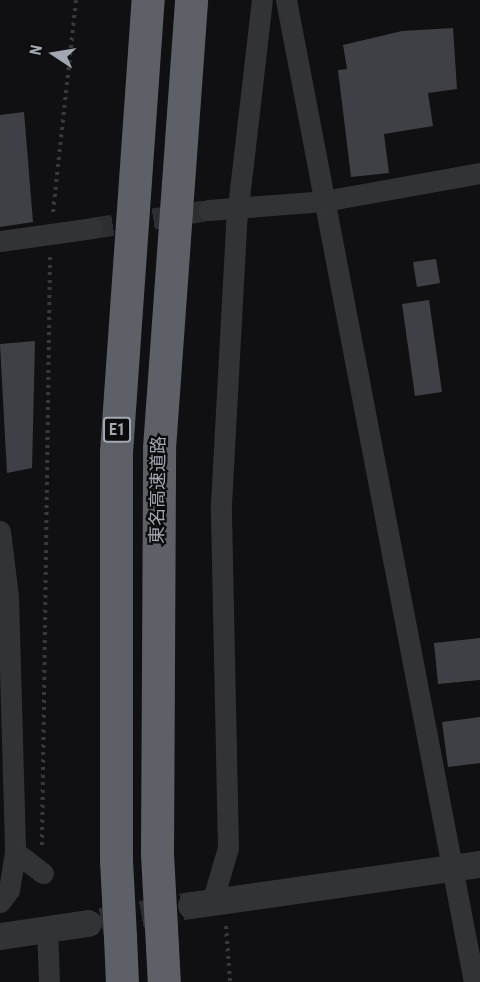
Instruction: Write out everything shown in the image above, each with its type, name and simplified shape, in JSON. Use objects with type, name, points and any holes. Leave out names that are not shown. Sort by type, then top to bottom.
[{"type":"highway","name":"E1","points":[[122,982],[116,860],[116,452],[148,0]]},
{"type":"highway","name":"東名高速道路","points":[[164,982],[157,854],[159,448],[191,0]]},
{"type":"street","points":[[262,0],[237,208],[221,504],[220,670],[228,848],[209,903],[480,864]]},
{"type":"street","points":[[286,0],[449,869],[474,982]]},
{"type":"street","points":[[208,210],[324,201],[480,173]]},
{"type":"street","points":[[0,241],[92,228]]},
{"type":"street","points":[[0,531],[8,596],[15,852],[9,890],[0,902]]},
{"type":"street","points":[[15,852],[43,873]]},
{"type":"street","points":[[0,936],[88,923]]},
{"type":"street","points":[[47,929],[49,982]]},
{"type":"path","points":[[43,873],[51,234],[76,0]]},
{"type":"path","points":[[209,903],[230,982]]},
{"type":"building","points":[[453,28],[457,89],[428,93],[433,126],[384,134],[389,173],[351,177],[338,70],[347,69],[343,45],[402,31]]},
{"type":"building","points":[[24,112],[33,222],[0,227],[0,115]]},
{"type":"building","points":[[436,259],[440,283],[417,287],[413,262]]},
{"type":"building","points":[[429,300],[442,392],[415,396],[402,304]]},
{"type":"building","points":[[35,341],[32,468],[7,473],[0,344]]},
{"type":"building","points":[[480,638],[480,680],[438,684],[434,643]]},
{"type":"building","points":[[480,717],[480,763],[448,767],[442,722]]},
{"type":"tunnel","points":[[92,228],[208,210]]},
{"type":"tunnel","points":[[101,921],[191,905]]}]
